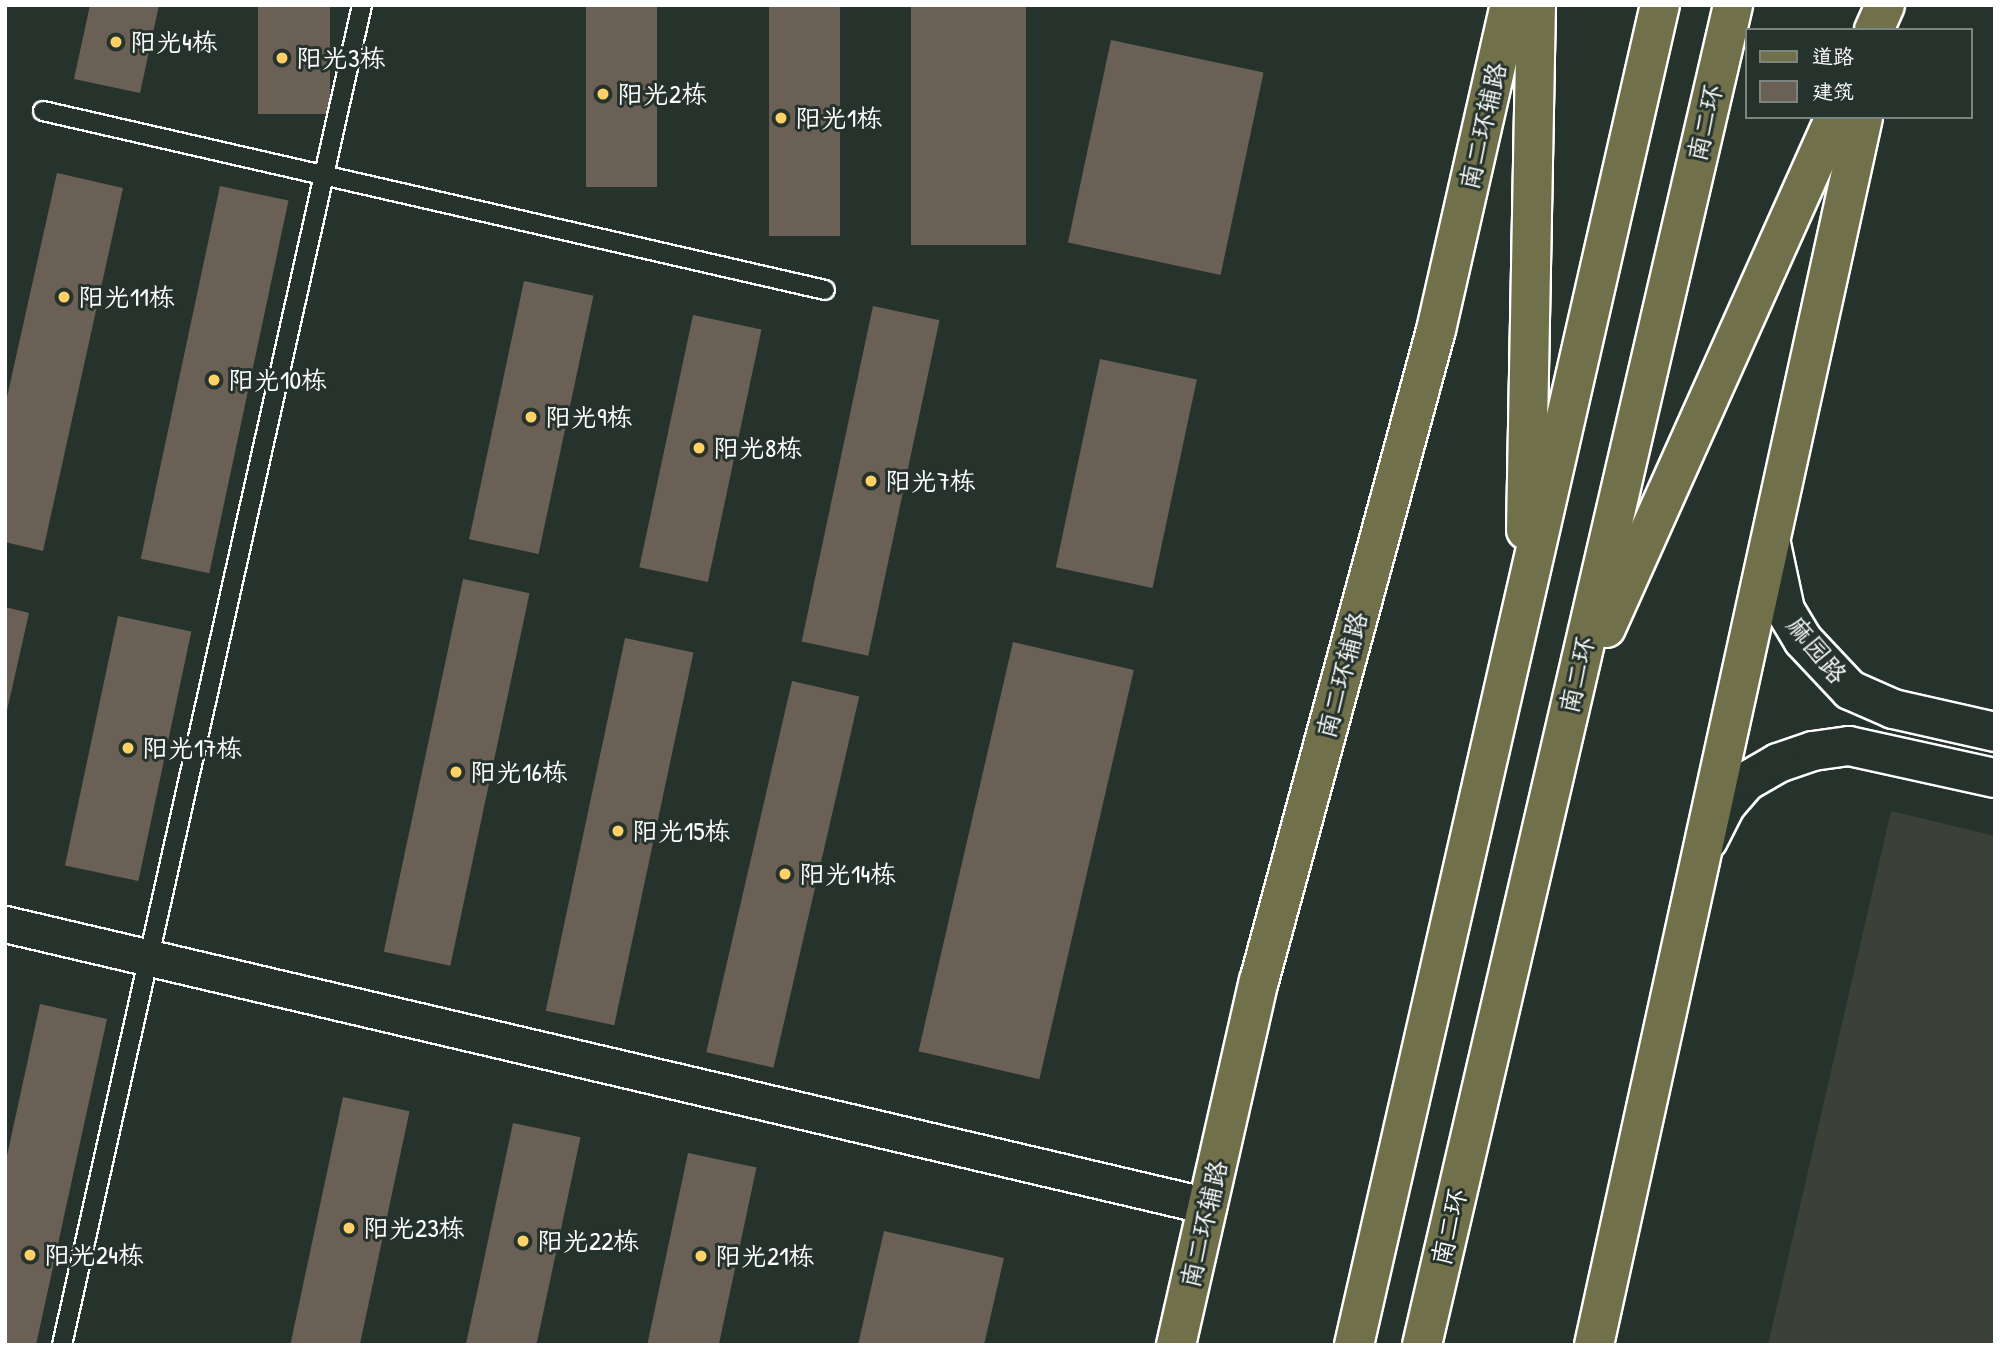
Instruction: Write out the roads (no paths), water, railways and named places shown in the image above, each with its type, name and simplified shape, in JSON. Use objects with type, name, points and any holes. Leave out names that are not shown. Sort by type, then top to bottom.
[{"type":"main road","name":"南二环辅路","points":[[1176,1345],[1259,981],[1436,331],[1510,5]]},
{"type":"main road","points":[[1524,613],[1536,5]]},
{"type":"main road","points":[[1353,1345],[1524,613],[1660,5]]},
{"type":"main road","name":"南二环","points":[[1422,1345],[1732,5]]},
{"type":"main road","points":[[1875,28],[1886,5]]},
{"type":"main road","points":[[1882,28],[1886,5]]},
{"type":"main road","points":[[1569,710],[1834,119]]},
{"type":"main road","points":[[1594,1345],[1863,119]]},
{"type":"main road","name":"麻园路","points":[[1771,544],[1785,610],[1803,640],[1850,691],[1894,709],[1995,733]]},
{"type":"main road","points":[[1704,848],[1725,806],[1747,781],[1777,763],[1813,751],[1849,746],[1995,778]]},
{"type":"street","points":[[5,925],[1208,1206]]},
{"type":"lane","points":[[62,1345],[362,5]]},
{"type":"lane","points":[[43,111],[825,290]]},
{"type":"place","name":"阳光4栋","points":[[116,42]]},
{"type":"place","name":"阳光3栋","points":[[282,58]]},
{"type":"place","name":"阳光2栋","points":[[603,94]]},
{"type":"place","name":"阳光1栋","points":[[781,118]]},
{"type":"place","name":"阳光11栋","points":[[64,297]]},
{"type":"place","name":"阳光10栋","points":[[214,380]]},
{"type":"place","name":"阳光9栋","points":[[531,417]]},
{"type":"place","name":"阳光8栋","points":[[699,448]]},
{"type":"place","name":"阳光7栋","points":[[871,481]]},
{"type":"place","name":"阳光17栋","points":[[128,748]]},
{"type":"place","name":"阳光16栋","points":[[456,772]]},
{"type":"place","name":"阳光15栋","points":[[618,831]]},
{"type":"place","name":"阳光14栋","points":[[785,874]]},
{"type":"place","name":"阳光23栋","points":[[349,1228]]},
{"type":"place","name":"阳光22栋","points":[[523,1241]]},
{"type":"place","name":"阳光24栋","points":[[30,1255]]},
{"type":"place","name":"阳光21栋","points":[[701,1256]]}]
